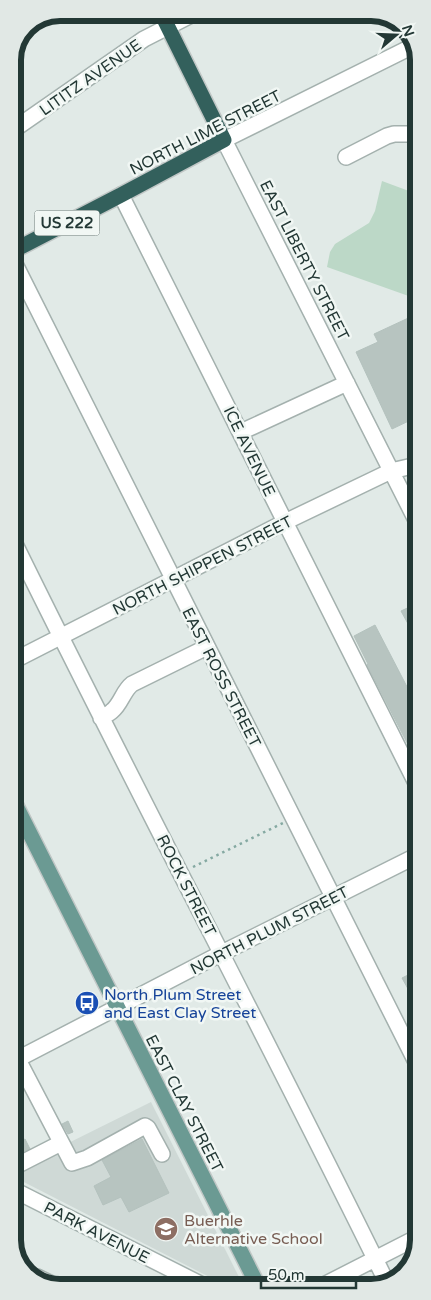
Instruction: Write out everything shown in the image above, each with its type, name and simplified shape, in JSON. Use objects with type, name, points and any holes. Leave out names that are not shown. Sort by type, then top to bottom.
[{"type":"highway","name":"EAST LIBERTY STREET","points":[[164,21],[224,140]]},
{"type":"highway","name":"NORTH LIME STREET","points":[[21,247],[224,140]]},
{"type":"main road","name":"EAST CLAY STREET","points":[[21,814],[254,1279]]},
{"type":"street","name":"LITITZ AVENUE","points":[[21,124],[144,39],[163,21]]},
{"type":"street","name":"NORTH LIME STREET","points":[[224,140],[408,49]]},
{"type":"street","points":[[346,157],[386,136],[410,134]]},
{"type":"street","name":"EAST LIBERTY STREET","points":[[224,140],[410,508]]},
{"type":"street","name":"ICE AVENUE","points":[[121,195],[410,771]]},
{"type":"street","name":"EAST ROSS STREET","points":[[21,276],[410,1050]]},
{"type":"street","points":[[241,432],[347,383]]},
{"type":"street","name":"NORTH SHIPPEN STREET","points":[[21,657],[285,522],[391,471],[410,467]]},
{"type":"street","name":"ROCK STREET","points":[[21,556],[384,1276]]},
{"type":"street","points":[[101,718],[111,712],[132,684],[207,647]]},
{"type":"street","name":"NORTH PLUM STREET","points":[[21,1054],[410,859]]},
{"type":"street","points":[[21,1068],[72,1163],[86,1158],[145,1126],[148,1128],[162,1154]]},
{"type":"street","points":[[21,1164],[62,1144]]},
{"type":"street","name":"PARK AVENUE","points":[[21,1194],[190,1279]]},
{"type":"street","points":[[336,1279],[410,1241]]},
{"type":"path","points":[[181,874],[293,818]]},
{"type":"shaded area","name":"Buerhle Alternative School","points":[[151,1102],[240,1279],[213,1279],[21,1181],[21,1167]]},
{"type":"green space","points":[[382,181],[410,191],[410,297],[327,267],[330,252],[335,244],[369,223],[375,211]]},
{"type":"building","points":[[410,317],[410,420],[392,429],[356,352],[378,342],[374,334]]},
{"type":"building","points":[[410,607],[410,627],[401,611]]},
{"type":"building","points":[[375,625],[410,693],[410,748],[367,665],[354,636]]},
{"type":"building","points":[[410,974],[410,992],[402,978]]},
{"type":"building","points":[[68,1121],[73,1132],[68,1134],[62,1124]]},
{"type":"building","points":[[25,1139],[30,1149],[21,1154],[21,1141]]},
{"type":"building","points":[[142,1139],[169,1193],[129,1212],[121,1197],[103,1205],[94,1186],[111,1177],[102,1160]]},
{"type":"place","name":"North Plum Street and East Clay Street","points":[[87,1003]]},
{"type":"place","name":"Buerhle Alternative School","points":[[166,1229]]}]
